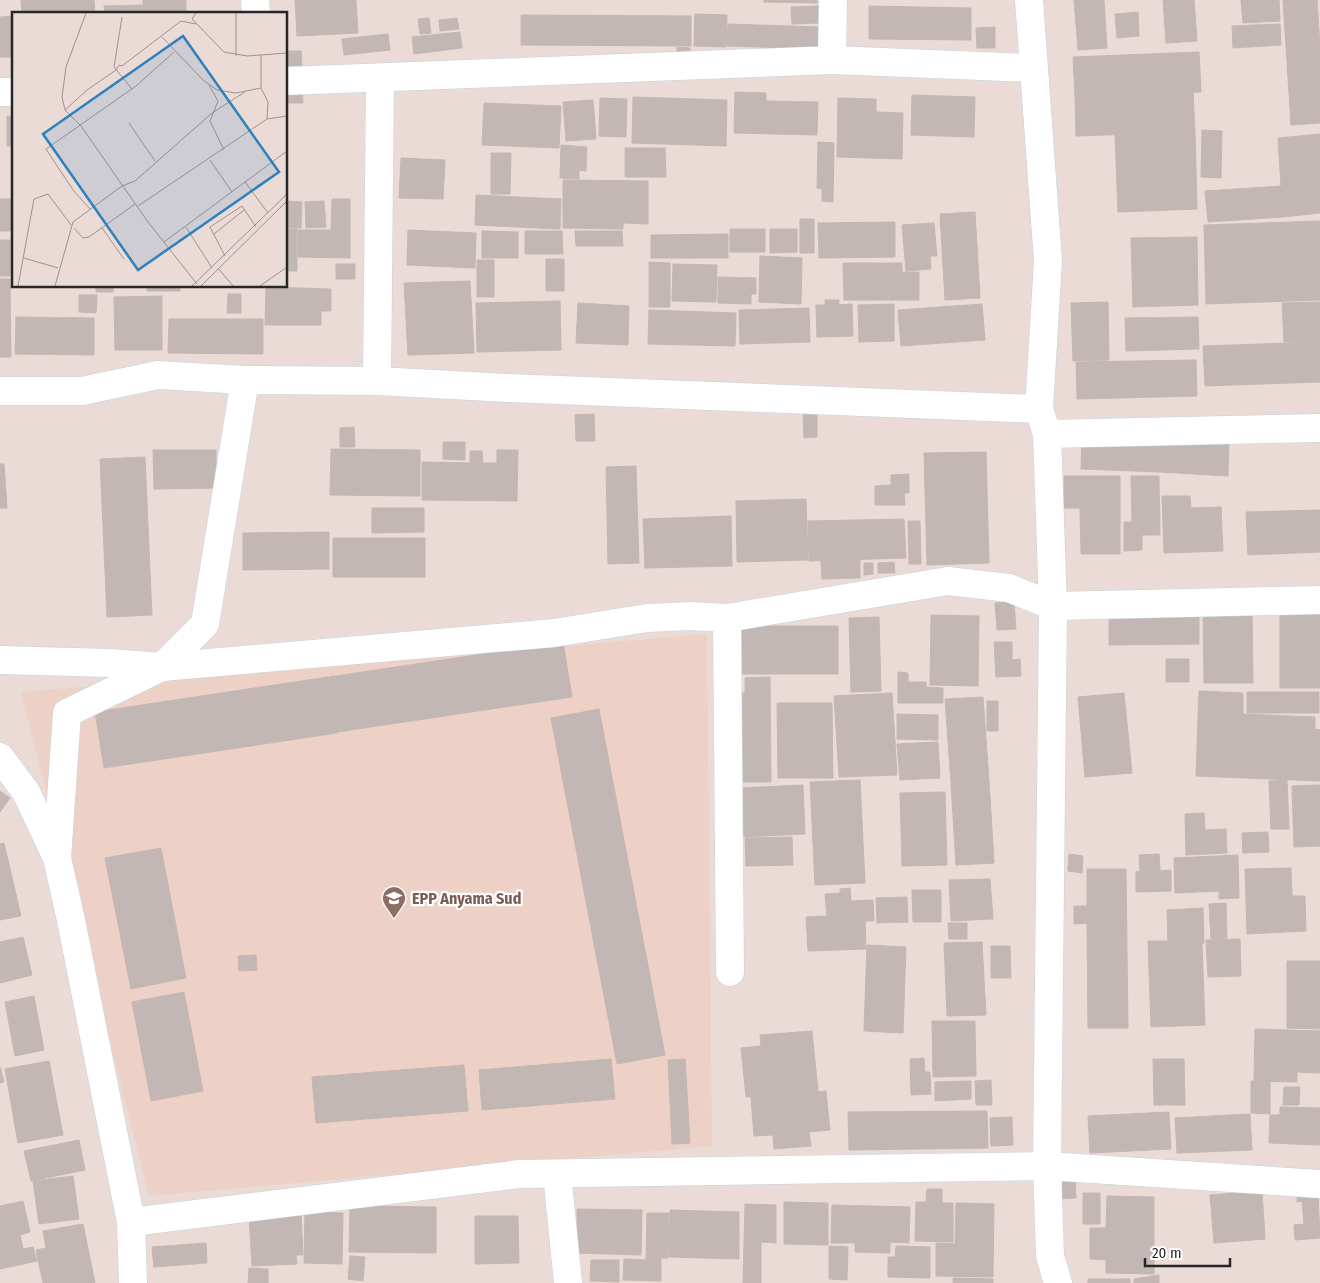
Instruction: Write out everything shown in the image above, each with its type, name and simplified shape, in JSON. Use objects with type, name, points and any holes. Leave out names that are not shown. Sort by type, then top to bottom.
[{"type":"street","points":[[832,60],[834,0]]},
{"type":"street","points":[[1029,0],[1048,261],[1043,421],[1053,606],[1047,1166],[1050,1256],[1058,1283]]},
{"type":"street","points":[[288,81],[380,79],[832,60],[1033,68]]},
{"type":"street","points":[[377,381],[380,79]]},
{"type":"street","points":[[0,391],[82,391],[158,375],[245,380],[377,381],[1043,421],[1320,428]]},
{"type":"street","points":[[57,858],[67,713],[162,667],[205,624],[245,380]]},
{"type":"street","points":[[0,660],[110,663],[162,667],[554,633],[648,618],[691,616],[727,618],[948,581],[1009,588],[1053,606],[1320,600]]},
{"type":"street","points":[[727,618],[730,972]]},
{"type":"street","points":[[0,757],[26,792],[57,858],[131,1222],[133,1283]]},
{"type":"street","points":[[131,1222],[520,1174],[1047,1166],[1320,1184]]},
{"type":"street","points":[[557,1174],[568,1283]]},
{"type":"shaded area","name":"EPP Anyama Sud","points":[[707,634],[712,1146],[149,1196],[21,692]]},
{"type":"building","points":[[21,0],[94,0],[95,12],[22,12]]},
{"type":"building","points":[[143,0],[186,0],[186,12],[143,12]]},
{"type":"building","points":[[295,0],[356,0],[358,33],[297,36]]},
{"type":"building","points":[[764,0],[817,0],[817,3],[764,2]]},
{"type":"building","points":[[1074,0],[1104,0],[1107,48],[1078,50]]},
{"type":"building","points":[[1163,0],[1194,0],[1197,41],[1166,43]]},
{"type":"building","points":[[1241,0],[1279,0],[1280,21],[1243,23]]},
{"type":"building","points":[[1283,0],[1317,0],[1320,46],[1320,123],[1291,125]]},
{"type":"building","points":[[142,5],[143,12],[105,12],[104,6]]},
{"type":"building","points":[[819,6],[820,23],[792,24],[791,7]]},
{"type":"building","points":[[869,6],[971,8],[971,40],[869,39]]},
{"type":"building","points":[[1138,12],[1139,36],[1117,38],[1115,14]]},
{"type":"building","points":[[695,14],[727,15],[726,47],[694,46]]},
{"type":"building","points":[[521,15],[691,16],[691,46],[521,45]]},
{"type":"building","points":[[12,16],[12,57],[0,57],[0,17]]},
{"type":"building","points":[[429,18],[431,33],[420,34],[418,19]]},
{"type":"building","points":[[457,18],[459,29],[440,31],[439,20]]},
{"type":"building","points":[[728,24],[819,27],[819,49],[727,46]]},
{"type":"building","points":[[1280,24],[1281,45],[1233,48],[1232,26]]},
{"type":"building","points":[[995,27],[995,48],[977,48],[976,28]]},
{"type":"building","points":[[460,32],[462,48],[414,54],[412,37]]},
{"type":"building","points":[[388,34],[390,50],[344,55],[342,39]]},
{"type":"building","points":[[677,47],[690,48],[689,62],[677,62]]},
{"type":"building","points":[[288,51],[301,51],[302,68],[288,69]]},
{"type":"building","points":[[1199,52],[1201,92],[1075,97],[1073,57]]},
{"type":"building","points":[[288,86],[302,86],[303,103],[288,103]]},
{"type":"building","points":[[735,92],[766,93],[766,101],[818,102],[817,135],[734,133]]},
{"type":"building","points":[[1193,92],[1195,132],[1076,136],[1075,97]]},
{"type":"building","points":[[912,95],[975,97],[974,137],[911,135]]},
{"type":"building","points":[[633,97],[727,100],[726,146],[632,143]]},
{"type":"building","points":[[600,98],[627,99],[626,137],[599,136]]},
{"type":"building","points":[[838,98],[876,99],[876,112],[903,113],[902,159],[837,157]]},
{"type":"building","points":[[593,100],[596,139],[566,141],[563,102]]},
{"type":"building","points":[[484,103],[561,106],[559,148],[482,145]]},
{"type":"building","points":[[7,116],[12,117],[12,146],[7,146]]},
{"type":"building","points":[[1202,130],[1222,131],[1221,178],[1201,177]]},
{"type":"building","points":[[1195,132],[1197,209],[1118,212],[1115,135]]},
{"type":"building","points":[[1320,134],[1320,213],[1283,217],[1278,138]]},
{"type":"building","points":[[818,142],[834,143],[833,202],[822,201],[822,189],[817,188]]},
{"type":"building","points":[[561,145],[587,147],[586,171],[579,170],[579,179],[560,178]]},
{"type":"building","points":[[625,148],[665,148],[666,177],[625,177]]},
{"type":"building","points":[[491,153],[511,153],[510,194],[491,194]]},
{"type":"building","points":[[401,158],[445,160],[443,199],[399,198]]},
{"type":"building","points":[[563,180],[648,181],[648,224],[623,223],[623,229],[563,228]]},
{"type":"building","points":[[1281,186],[1283,217],[1208,222],[1205,191]]},
{"type":"building","points":[[476,195],[561,199],[560,229],[475,225]]},
{"type":"building","points":[[0,199],[12,199],[12,231],[0,231]]},
{"type":"building","points":[[332,199],[350,199],[350,258],[298,257],[298,230],[331,230]]},
{"type":"building","points":[[288,201],[302,202],[301,228],[288,228]]},
{"type":"building","points":[[324,201],[326,227],[306,228],[305,202]]},
{"type":"building","points":[[975,212],[980,298],[945,300],[940,214]]},
{"type":"building","points":[[800,219],[814,219],[814,253],[800,253]]},
{"type":"building","points":[[1320,221],[1320,300],[1206,304],[1204,225]]},
{"type":"building","points":[[895,222],[895,257],[819,258],[818,223]]},
{"type":"building","points":[[934,223],[937,256],[930,256],[931,269],[906,271],[902,225]]},
{"type":"building","points":[[288,229],[297,229],[297,271],[288,271]]},
{"type":"building","points":[[730,229],[765,229],[765,252],[730,252]]},
{"type":"building","points":[[770,229],[797,229],[797,252],[770,253]]},
{"type":"building","points":[[408,230],[476,233],[475,268],[407,265]]},
{"type":"building","points":[[482,231],[518,232],[518,258],[482,258]]},
{"type":"building","points":[[525,231],[562,231],[563,254],[525,254]]},
{"type":"building","points":[[575,231],[622,231],[623,246],[576,246]]},
{"type":"building","points":[[728,234],[728,258],[651,258],[651,235]]},
{"type":"building","points":[[1197,237],[1198,305],[1133,307],[1131,238]]},
{"type":"building","points":[[0,240],[10,240],[10,276],[0,276]]},
{"type":"building","points":[[760,256],[802,258],[801,304],[759,302]]},
{"type":"building","points":[[546,259],[564,259],[564,291],[546,291]]},
{"type":"building","points":[[477,260],[494,260],[494,297],[477,297]]},
{"type":"building","points":[[649,262],[670,263],[670,307],[649,307]]},
{"type":"building","points":[[843,263],[902,263],[902,272],[919,272],[919,300],[844,300]]},
{"type":"building","points":[[336,264],[355,264],[355,279],[336,279]]},
{"type":"building","points":[[673,264],[717,265],[716,302],[672,301]]},
{"type":"building","points":[[718,277],[756,278],[756,294],[751,294],[751,304],[718,303]]},
{"type":"building","points":[[0,279],[10,279],[11,357],[0,357]]},
{"type":"building","points":[[470,281],[474,353],[408,355],[404,283]]},
{"type":"building","points":[[96,288],[113,288],[113,292],[96,292]]},
{"type":"building","points":[[147,288],[180,288],[180,291],[147,291]]},
{"type":"building","points":[[266,288],[331,289],[331,311],[321,311],[321,325],[265,325]]},
{"type":"building","points":[[228,294],[241,294],[241,313],[227,313]]},
{"type":"building","points":[[79,295],[97,295],[96,313],[79,312]]},
{"type":"building","points":[[162,296],[162,350],[115,350],[114,297]]},
{"type":"building","points":[[825,300],[839,300],[839,305],[852,304],[853,336],[817,337],[816,305],[825,305]]},
{"type":"building","points":[[560,301],[561,350],[477,352],[476,303]]},
{"type":"building","points":[[1108,302],[1109,360],[1073,361],[1071,303]]},
{"type":"building","points":[[1320,302],[1320,342],[1284,342],[1282,303]]},
{"type":"building","points":[[578,303],[629,306],[628,345],[576,343]]},
{"type":"building","points":[[894,304],[894,341],[859,342],[858,305]]},
{"type":"building","points":[[982,304],[985,340],[901,346],[898,310]]},
{"type":"building","points":[[809,308],[810,342],[740,344],[739,310]]},
{"type":"building","points":[[649,310],[736,313],[735,346],[648,344]]},
{"type":"building","points":[[16,317],[94,318],[94,355],[15,354]]},
{"type":"building","points":[[1198,317],[1199,349],[1126,351],[1125,318]]},
{"type":"building","points":[[169,319],[263,319],[263,354],[168,353]]},
{"type":"building","points":[[1320,342],[1320,382],[1205,386],[1203,346]]},
{"type":"building","points":[[1196,360],[1197,396],[1077,399],[1076,362]]},
{"type":"building","points":[[803,411],[817,412],[817,437],[804,438]]},
{"type":"building","points":[[594,414],[595,441],[576,441],[575,415]]},
{"type":"building","points":[[354,427],[355,447],[340,447],[340,428]]},
{"type":"building","points":[[1082,436],[1161,439],[1160,472],[1081,469]]},
{"type":"building","points":[[1161,439],[1229,442],[1228,476],[1160,472]]},
{"type":"building","points":[[443,442],[465,442],[465,460],[443,459]]},
{"type":"building","points":[[331,449],[420,450],[420,496],[330,495]]},
{"type":"building","points":[[153,450],[216,450],[216,488],[154,489]]},
{"type":"building","points":[[497,450],[518,450],[517,501],[422,500],[422,462],[470,463],[470,451],[482,451],[483,463],[497,463]]},
{"type":"building","points":[[986,452],[989,563],[927,565],[924,453]]},
{"type":"building","points":[[145,457],[152,615],[107,617],[100,459]]},
{"type":"building","points":[[0,464],[4,464],[7,508],[0,508]]},
{"type":"building","points":[[636,466],[639,563],[608,564],[606,467]]},
{"type":"building","points":[[909,474],[909,493],[904,493],[905,505],[875,505],[875,486],[891,485],[891,475]]},
{"type":"building","points":[[1064,476],[1120,476],[1120,554],[1081,554],[1080,508],[1064,508]]},
{"type":"building","points":[[1131,476],[1159,476],[1160,535],[1142,535],[1142,550],[1124,551],[1124,522],[1132,522]]},
{"type":"building","points":[[1162,496],[1190,496],[1191,508],[1221,507],[1223,551],[1164,553]]},
{"type":"building","points":[[806,499],[808,560],[737,562],[736,501]]},
{"type":"building","points":[[372,508],[424,508],[424,532],[372,533]]},
{"type":"building","points":[[1320,510],[1320,552],[1248,555],[1246,512]]},
{"type":"building","points":[[731,516],[732,566],[645,568],[643,519]]},
{"type":"building","points":[[904,519],[906,558],[809,561],[808,521]]},
{"type":"building","points":[[908,521],[920,521],[921,564],[909,564]]},
{"type":"building","points":[[329,532],[329,569],[243,570],[243,533]]},
{"type":"building","points":[[333,538],[425,538],[425,577],[333,577]]},
{"type":"building","points":[[860,560],[860,578],[822,579],[821,561]]},
{"type":"building","points":[[894,562],[895,573],[878,573],[878,563]]},
{"type":"building","points":[[864,563],[873,563],[873,574],[864,575]]},
{"type":"building","points":[[1014,602],[1016,629],[997,630],[995,603]]},
{"type":"building","points":[[1109,605],[1199,605],[1199,644],[1109,645]]},
{"type":"building","points":[[1203,608],[1252,608],[1253,683],[1204,683]]},
{"type":"building","points":[[1280,612],[1320,612],[1320,688],[1280,688]]},
{"type":"building","points":[[931,615],[979,616],[978,686],[930,685]]},
{"type":"building","points":[[879,617],[881,691],[851,692],[849,618]]},
{"type":"building","points":[[742,626],[838,626],[838,674],[742,674]]},
{"type":"building","points":[[563,642],[572,697],[337,732],[329,677]]},
{"type":"building","points":[[994,642],[1012,642],[1012,660],[1020,659],[1021,676],[996,677]]},
{"type":"building","points":[[1166,659],[1189,659],[1189,682],[1166,682]]},
{"type":"building","points":[[898,672],[908,673],[908,682],[926,682],[926,687],[943,688],[943,703],[898,703]]},
{"type":"building","points":[[328,677],[337,733],[104,768],[95,712]]},
{"type":"building","points":[[770,677],[771,782],[739,782],[738,693],[745,693],[745,678]]},
{"type":"building","points":[[1199,691],[1243,693],[1243,714],[1315,717],[1315,729],[1320,730],[1320,781],[1196,776]]},
{"type":"building","points":[[1247,692],[1319,692],[1319,713],[1247,713]]},
{"type":"building","points":[[892,693],[897,775],[839,777],[834,696]]},
{"type":"building","points":[[1124,693],[1132,773],[1085,777],[1078,697]]},
{"type":"building","points":[[983,697],[989,781],[951,783],[945,699]]},
{"type":"building","points":[[987,701],[998,701],[998,731],[987,731]]},
{"type":"building","points":[[777,703],[832,703],[833,778],[778,778]]},
{"type":"building","points":[[599,709],[665,1055],[617,1064],[551,718]]},
{"type":"building","points":[[897,714],[938,715],[938,740],[897,739]]},
{"type":"building","points":[[938,742],[940,778],[900,780],[897,744]]},
{"type":"building","points":[[860,780],[865,883],[815,885],[810,782]]},
{"type":"building","points":[[1287,780],[1289,829],[1271,829],[1269,781]]},
{"type":"building","points":[[989,781],[994,863],[956,865],[951,783]]},
{"type":"building","points":[[803,785],[805,834],[742,837],[740,788]]},
{"type":"building","points":[[1320,785],[1320,846],[1294,847],[1292,786]]},
{"type":"building","points":[[0,791],[10,798],[0,812]]},
{"type":"building","points":[[945,792],[947,865],[902,866],[900,793]]},
{"type":"building","points":[[1204,813],[1205,830],[1226,829],[1227,853],[1186,855],[1185,814]]},
{"type":"building","points":[[1268,832],[1269,852],[1243,853],[1242,833]]},
{"type":"building","points":[[792,837],[793,865],[746,866],[745,838]]},
{"type":"building","points":[[4,843],[21,916],[0,920],[0,844]]},
{"type":"building","points":[[161,848],[186,978],[131,989],[105,858]]},
{"type":"building","points":[[1069,854],[1083,856],[1082,873],[1068,871]]},
{"type":"building","points":[[1159,854],[1160,871],[1171,870],[1171,891],[1136,892],[1136,872],[1140,871],[1139,855]]},
{"type":"building","points":[[1238,855],[1239,898],[1219,899],[1219,891],[1175,893],[1174,858]]},
{"type":"building","points":[[1291,868],[1292,896],[1305,896],[1306,931],[1247,934],[1245,869]]},
{"type":"building","points":[[1087,869],[1126,869],[1128,1028],[1088,1028],[1087,923],[1074,924],[1074,906],[1087,906]]},
{"type":"building","points":[[990,879],[993,919],[951,921],[949,880]]},
{"type":"building","points":[[850,888],[851,901],[873,900],[874,921],[865,921],[866,949],[808,951],[806,917],[827,916],[825,894],[840,893],[840,889]]},
{"type":"building","points":[[912,890],[941,890],[941,922],[913,922]]},
{"type":"building","points":[[907,897],[908,922],[877,923],[876,898]]},
{"type":"building","points":[[1226,903],[1227,938],[1211,939],[1209,904]]},
{"type":"building","points":[[1203,908],[1204,943],[1168,944],[1167,910]]},
{"type":"building","points":[[948,923],[967,923],[967,939],[949,939]]},
{"type":"building","points":[[23,937],[32,975],[0,983],[0,942]]},
{"type":"building","points":[[1240,939],[1241,976],[1208,977],[1206,940]]},
{"type":"building","points":[[1148,941],[1167,941],[1167,944],[1202,943],[1205,1025],[1151,1027]]},
{"type":"building","points":[[982,942],[986,1015],[947,1016],[944,943]]},
{"type":"building","points":[[867,945],[906,947],[903,1033],[864,1031]]},
{"type":"building","points":[[991,946],[1010,946],[1011,978],[991,978]]},
{"type":"building","points":[[256,955],[257,970],[239,971],[238,956]]},
{"type":"building","points":[[1287,961],[1320,961],[1320,1029],[1287,1028]]},
{"type":"building","points":[[184,992],[203,1091],[151,1101],[132,1002]]},
{"type":"building","points":[[34,996],[44,1050],[15,1056],[5,1002]]},
{"type":"building","points":[[932,1021],[975,1021],[976,1076],[933,1077]]},
{"type":"building","points":[[1255,1029],[1320,1031],[1320,1073],[1297,1072],[1297,1082],[1254,1081]]},
{"type":"building","points":[[812,1031],[818,1091],[746,1097],[741,1048],[761,1046],[760,1035]]},
{"type":"building","points":[[924,1058],[925,1072],[930,1072],[931,1094],[911,1095],[910,1059]]},
{"type":"building","points":[[611,1059],[615,1099],[482,1110],[479,1070]]},
{"type":"building","points":[[685,1059],[690,1143],[672,1144],[668,1060]]},
{"type":"building","points":[[1153,1059],[1184,1059],[1185,1105],[1154,1105]]},
{"type":"building","points":[[49,1061],[63,1135],[18,1143],[5,1069]]},
{"type":"building","points":[[464,1065],[468,1111],[316,1123],[312,1077]]},
{"type":"building","points":[[0,1067],[4,1082],[0,1083]]},
{"type":"building","points":[[991,1080],[992,1105],[976,1105],[975,1081]]},
{"type":"building","points":[[971,1081],[971,1099],[935,1101],[935,1082]]},
{"type":"building","points":[[1251,1081],[1270,1081],[1270,1114],[1251,1113]]},
{"type":"building","points":[[1284,1087],[1300,1087],[1299,1105],[1283,1105]]},
{"type":"building","points":[[826,1091],[830,1130],[809,1132],[811,1146],[774,1149],[773,1135],[754,1136],[751,1097]]},
{"type":"building","points":[[1280,1107],[1320,1108],[1320,1145],[1269,1143],[1270,1115],[1280,1115]]},
{"type":"building","points":[[987,1111],[988,1148],[849,1150],[848,1112]]},
{"type":"building","points":[[1169,1112],[1171,1149],[1090,1153],[1088,1116]]},
{"type":"building","points":[[1250,1114],[1252,1150],[1177,1153],[1175,1118]]},
{"type":"building","points":[[1012,1117],[1013,1145],[991,1146],[990,1118]]},
{"type":"building","points":[[79,1140],[85,1170],[31,1181],[24,1151]]},
{"type":"building","points":[[73,1176],[79,1219],[39,1224],[33,1181]]},
{"type":"building","points":[[1075,1177],[1076,1198],[1057,1199],[1057,1178]]},
{"type":"building","points":[[927,1189],[942,1189],[942,1203],[953,1203],[953,1242],[915,1241],[916,1202],[926,1202]]},
{"type":"building","points":[[1262,1191],[1265,1239],[1214,1243],[1210,1195]]},
{"type":"building","points":[[1083,1193],[1100,1193],[1100,1224],[1083,1224]]},
{"type":"building","points":[[1318,1193],[1320,1238],[1295,1240],[1294,1225],[1304,1224],[1302,1201],[1297,1202],[1297,1195]]},
{"type":"building","points":[[1107,1196],[1154,1197],[1154,1274],[1106,1273],[1106,1260],[1090,1259],[1090,1228],[1106,1228]]},
{"type":"building","points":[[23,1201],[30,1232],[20,1235],[23,1249],[33,1247],[37,1261],[0,1269],[0,1206]]},
{"type":"building","points":[[784,1202],[828,1203],[828,1245],[784,1244]]},
{"type":"building","points":[[956,1203],[994,1204],[993,1277],[936,1276],[936,1243],[955,1244]]},
{"type":"building","points":[[745,1204],[776,1205],[776,1243],[761,1242],[761,1283],[743,1283]]},
{"type":"building","points":[[832,1205],[910,1207],[909,1243],[890,1242],[890,1253],[855,1252],[855,1243],[831,1243]]},
{"type":"building","points":[[350,1206],[436,1207],[436,1253],[349,1252]]},
{"type":"building","points":[[577,1209],[642,1210],[641,1255],[577,1253]]},
{"type":"building","points":[[670,1210],[739,1212],[739,1259],[669,1257]]},
{"type":"building","points":[[301,1212],[303,1255],[296,1255],[297,1264],[252,1266],[249,1215]]},
{"type":"building","points":[[305,1212],[343,1213],[342,1264],[304,1263]]},
{"type":"building","points":[[647,1213],[669,1213],[668,1258],[661,1258],[661,1281],[623,1280],[624,1259],[646,1260]]},
{"type":"building","points":[[475,1216],[518,1216],[519,1263],[475,1264]]},
{"type":"building","points":[[83,1224],[95,1283],[43,1283],[36,1250],[46,1248],[43,1231]]},
{"type":"building","points":[[206,1243],[207,1263],[154,1267],[152,1247]]},
{"type":"building","points":[[829,1246],[848,1247],[847,1280],[829,1279]]},
{"type":"building","points":[[896,1246],[930,1247],[930,1278],[888,1277],[888,1257],[895,1257]]},
{"type":"building","points":[[350,1256],[365,1257],[363,1281],[348,1279]]},
{"type":"building","points":[[591,1260],[619,1260],[619,1282],[590,1281]]},
{"type":"building","points":[[249,1268],[268,1269],[268,1283],[248,1283]]},
{"type":"building","points":[[1159,1275],[1159,1283],[1134,1283],[1134,1279]]},
{"type":"building","points":[[953,1278],[993,1279],[993,1283],[953,1283]]},
{"type":"building","points":[[1088,1279],[1130,1279],[1130,1283],[1088,1283]]},
{"type":"place","name":"EPP Anyama Sud","points":[[394,919]]}]
